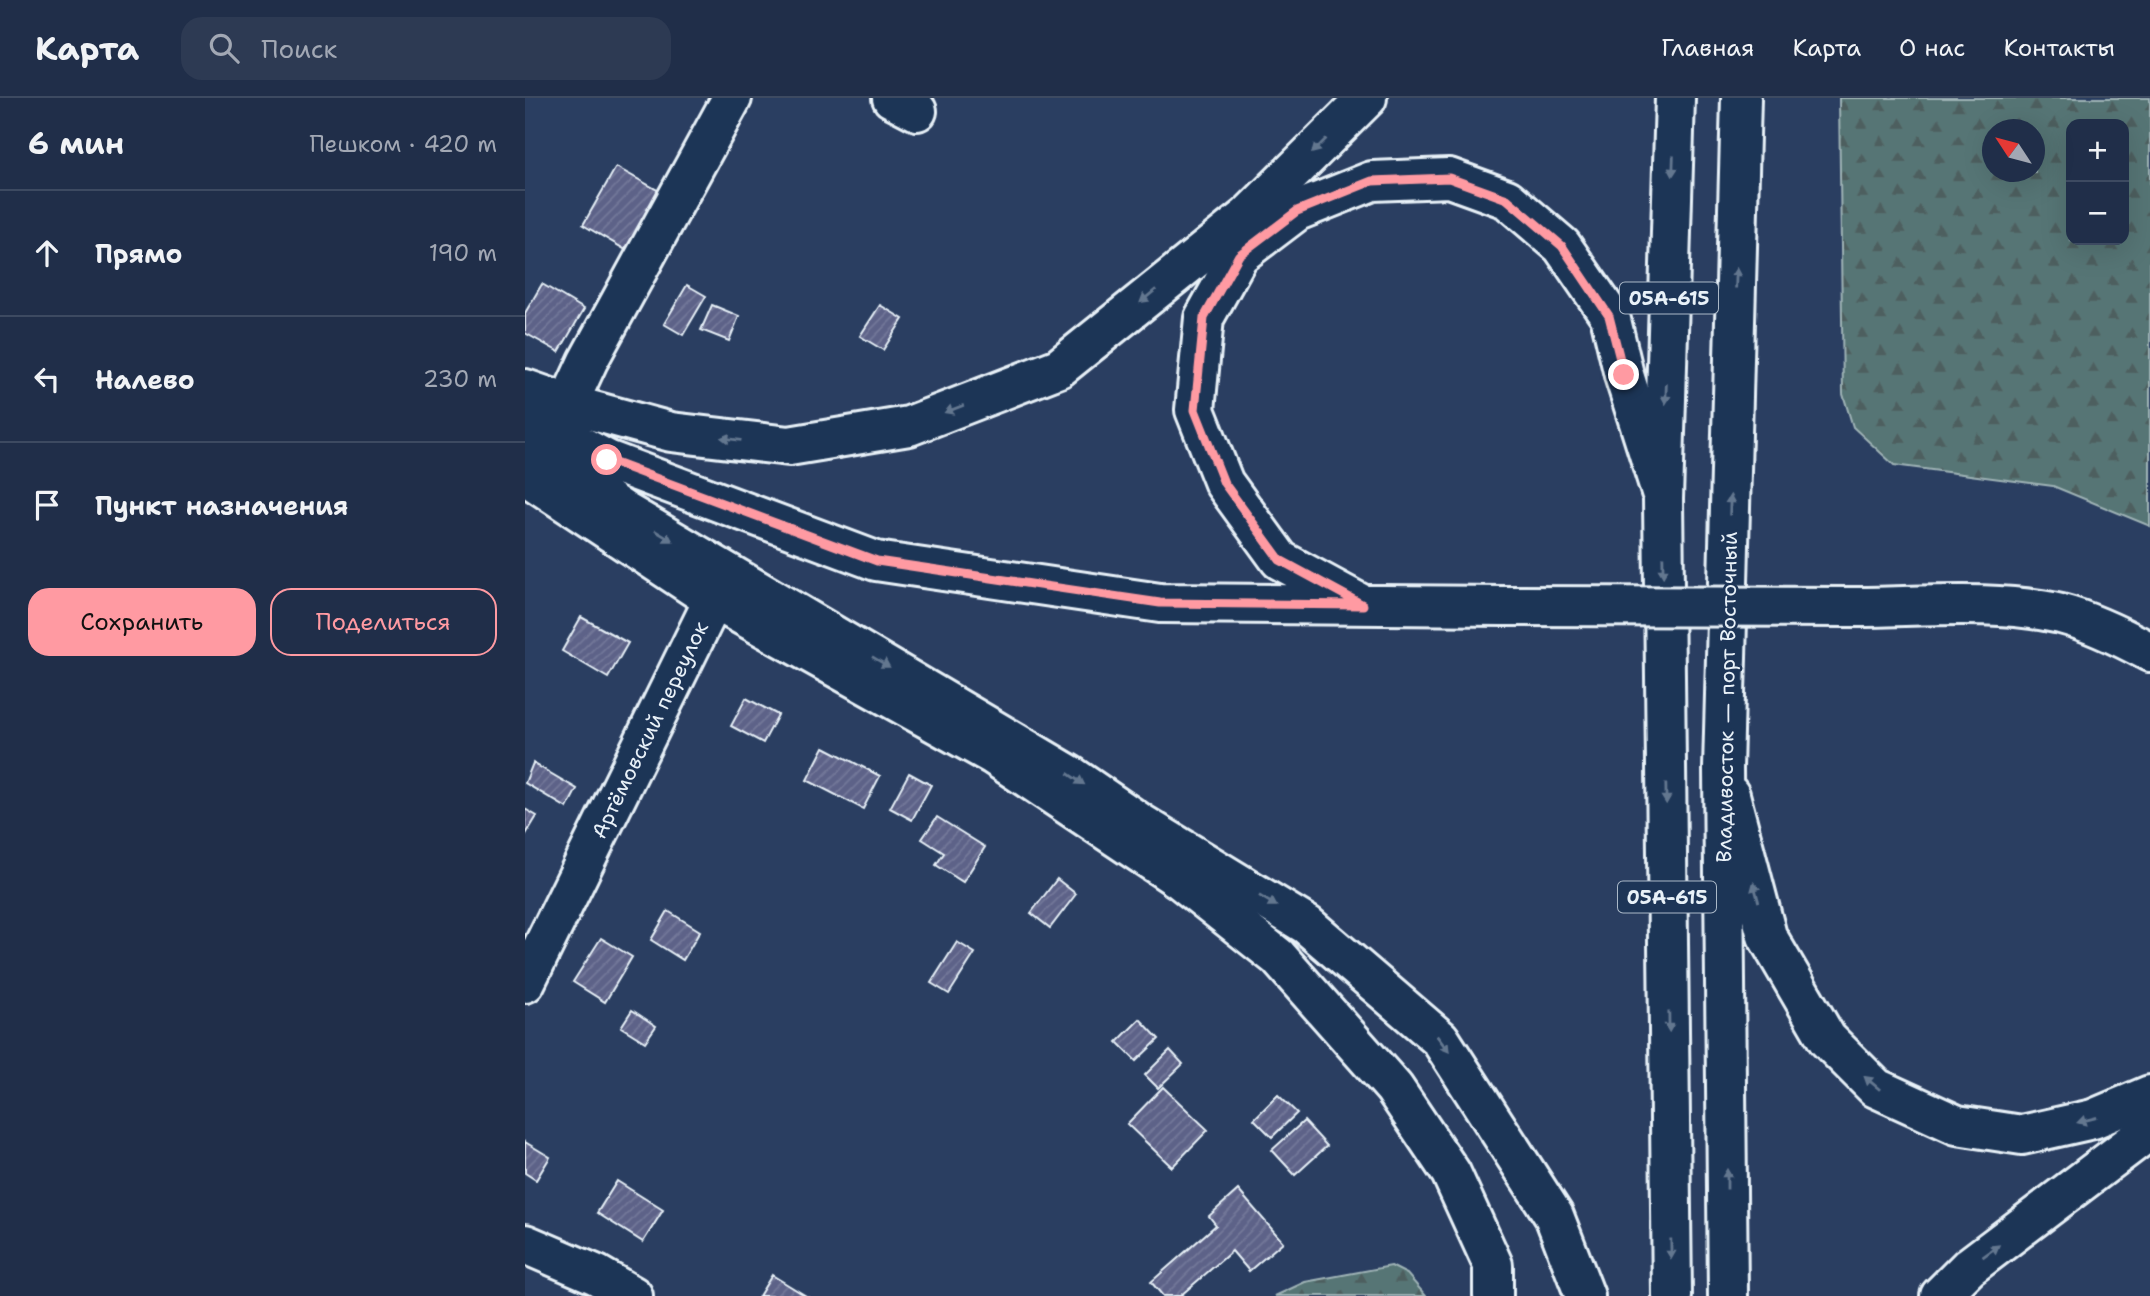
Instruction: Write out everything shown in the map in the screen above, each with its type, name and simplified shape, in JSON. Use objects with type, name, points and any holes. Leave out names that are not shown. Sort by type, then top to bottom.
[{"type":"main road","points":[[568,404],[588,361],[732,98]]},
{"type":"main road","points":[[525,389],[568,404],[671,432],[789,446],[909,426],[1059,368],[1248,216],[1367,98]]},
{"type":"main road","name":"05А-615","points":[[1672,1296],[1663,499],[1675,98]]},
{"type":"main road","name":"Владивосток — порт Восточный","points":[[1728,1296],[1723,769],[1741,98]]},
{"type":"main road","points":[[1363,605],[1280,560],[1224,483],[1195,410],[1204,318],[1239,255],[1297,211],[1372,181],[1449,178],[1507,199],[1562,246],[1609,316],[1624,375],[1663,499]]},
{"type":"main road","points":[[525,416],[607,460],[877,561],[1160,603],[1996,607],[2061,614],[2119,635],[2150,652]]},
{"type":"main road","points":[[525,444],[622,511],[1070,775],[1140,823],[1307,925],[1440,1038],[1554,1216],[1585,1296]]},
{"type":"main road","name":"Артёмовский переулок","points":[[525,475],[706,595],[709,609],[525,983]]},
{"type":"main road","points":[[706,595],[993,755],[1182,881],[1279,957],[1394,1088],[1451,1172],[1493,1265],[1493,1296]]},
{"type":"main road","points":[[1723,769],[1767,936],[1827,1040],[1876,1088],[1957,1125],[2022,1135],[2093,1119],[2150,1095]]},
{"type":"main road","points":[[1940,1296],[1969,1267],[2150,1130]]},
{"type":"main road","points":[[525,1244],[597,1275],[633,1296]]},
{"type":"green space","points":[[1839,98],[2150,98],[2150,526],[2053,486],[1894,465],[1853,427],[1843,394]]},
{"type":"green space","points":[[1391,1266],[1407,1274],[1426,1296],[1275,1296],[1305,1282]]},
{"type":"building","points":[[616,167],[659,191],[626,250],[583,225]]},
{"type":"building","points":[[542,284],[584,309],[559,352],[525,333],[525,313]]},
{"type":"building","points":[[687,285],[706,296],[683,335],[664,324]]},
{"type":"building","points":[[712,305],[739,316],[729,341],[701,330]]},
{"type":"building","points":[[880,305],[903,319],[883,350],[860,336]]},
{"type":"building","points":[[581,617],[628,643],[608,678],[562,651]]},
{"type":"building","points":[[746,698],[778,715],[763,743],[731,726]]},
{"type":"building","points":[[824,747],[880,776],[863,809],[807,780]]},
{"type":"building","points":[[533,763],[577,789],[567,808],[525,783]]},
{"type":"building","points":[[909,773],[931,785],[912,820],[890,808]]},
{"type":"building","points":[[525,809],[537,816],[525,836]]},
{"type":"building","points":[[937,817],[985,847],[963,882],[936,865],[944,853],[922,839]]},
{"type":"building","points":[[1057,879],[1076,894],[1050,928],[1031,913]]},
{"type":"building","points":[[668,911],[700,931],[683,960],[651,940]]},
{"type":"building","points":[[601,938],[632,957],[605,1002],[573,982]]},
{"type":"building","points":[[957,942],[975,953],[949,994],[931,983]]},
{"type":"building","points":[[632,1010],[656,1026],[645,1042],[621,1027]]},
{"type":"building","points":[[1140,1019],[1159,1039],[1136,1061],[1117,1042]]},
{"type":"building","points":[[1170,1050],[1183,1064],[1158,1088],[1145,1075]]},
{"type":"building","points":[[1163,1087],[1208,1130],[1172,1167],[1127,1124]]},
{"type":"building","points":[[1278,1095],[1297,1113],[1272,1137],[1254,1119]]},
{"type":"building","points":[[1304,1121],[1327,1146],[1295,1175],[1272,1150]]},
{"type":"building","points":[[525,1142],[550,1157],[536,1180],[525,1173]]},
{"type":"building","points":[[617,1181],[663,1210],[643,1242],[597,1213]]},
{"type":"building","points":[[1238,1190],[1283,1242],[1249,1271],[1232,1251],[1180,1296],[1163,1296],[1151,1282],[1216,1225],[1209,1216]]},
{"type":"building","points":[[772,1275],[806,1296],[759,1296]]},
{"type":"route","points":[[607,460],[877,561],[1160,603],[1363,605],[1280,560],[1224,483],[1195,410],[1204,318],[1239,255],[1297,211],[1372,181],[1449,178],[1507,199],[1562,246],[1609,316],[1624,375]]}]
